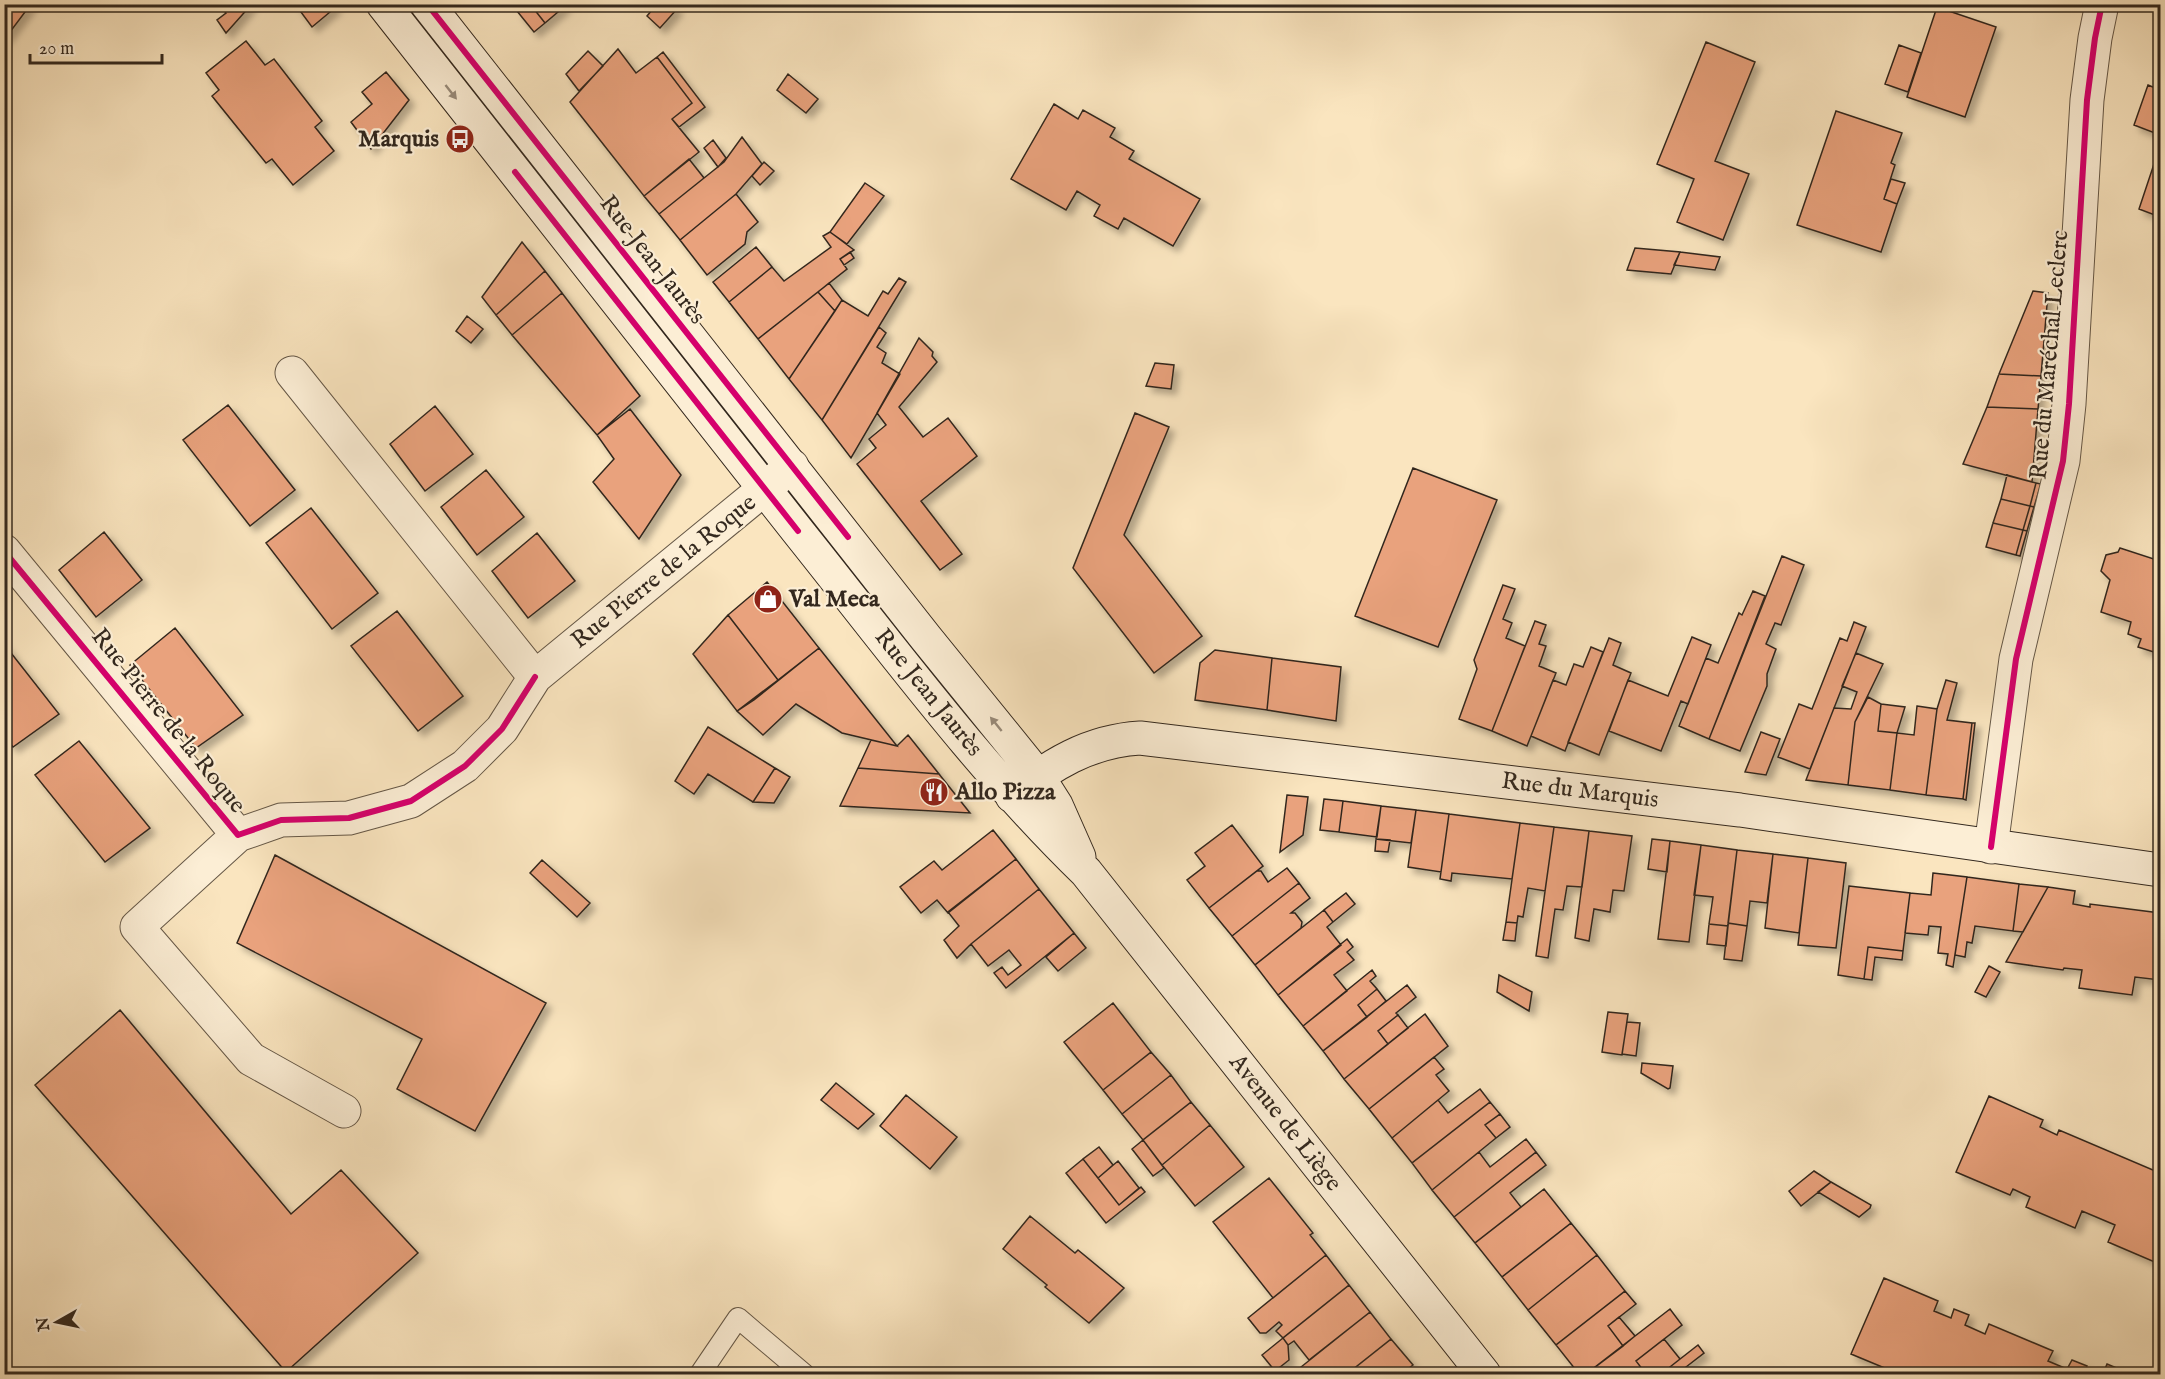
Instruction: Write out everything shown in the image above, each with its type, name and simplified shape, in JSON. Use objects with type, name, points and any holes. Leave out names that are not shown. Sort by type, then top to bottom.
[{"type":"main road","name":"Rue Jean Jaurès","points":[[383,4],[765,490],[1009,792]]},
{"type":"main road","name":"Rue Jean Jaurès","points":[[427,4],[1035,772]]},
{"type":"main road","name":"Rue du Maréchal Leclerc","points":[[1991,847],[2016,659],[2063,461],[2069,404],[2087,100],[2102,4]]},
{"type":"main road","points":[[292,374],[535,677]]},
{"type":"main road","name":"Rue Pierre de la Roque","points":[[344,1111],[251,1059],[137,927],[238,835],[281,820],[349,818],[411,801],[465,766],[502,729],[535,677],[792,466]]},
{"type":"main road","name":"Rue Pierre de la Roque","points":[[4,551],[238,835]]},
{"type":"main road","name":"Rue du Marquis","points":[[1009,792],[1035,772],[1091,747],[1140,738],[1740,810],[2160,870]]},
{"type":"main road","name":"Avenue de Liège","points":[[1035,772],[1056,805],[1086,872]]},
{"type":"main road","name":"Avenue de Liège","points":[[1009,792],[1041,828],[1086,872],[1484,1374]]},
{"type":"lane","points":[[700,1374],[738,1318],[804,1374]]},
{"type":"building","points":[[4,4],[31,4],[4,40]]},
{"type":"building","points":[[220,4],[251,5],[226,33],[217,20],[226,13]]},
{"type":"building","points":[[295,4],[333,4],[336,7],[312,27]]},
{"type":"building","points":[[525,4],[530,4],[545,23],[534,32],[517,11]]},
{"type":"building","points":[[530,4],[564,4],[565,6],[545,23]]},
{"type":"building","points":[[657,4],[673,4],[677,9],[660,28],[647,16]]},
{"type":"building","points":[[1937,7],[1996,27],[1965,117],[1907,97]]},
{"type":"building","points":[[246,41],[265,65],[274,59],[322,121],[315,127],[334,151],[293,185],[272,159],[266,163],[212,96],[219,90],[206,73]]},
{"type":"building","points":[[1706,42],[1755,62],[1715,161],[1749,174],[1723,240],[1677,222],[1694,179],[1657,164]]},
{"type":"building","points":[[1899,45],[1921,53],[1908,92],[1885,84]]},
{"type":"building","points":[[618,49],[636,73],[657,57],[692,103],[672,119],[699,152],[644,196],[570,102]]},
{"type":"building","points":[[588,51],[603,66],[579,91],[566,74]]},
{"type":"building","points":[[663,52],[705,107],[679,127],[672,119],[692,103],[657,57]]},
{"type":"building","points":[[386,72],[409,100],[371,149],[351,122],[372,104],[362,92]]},
{"type":"building","points":[[788,74],[818,99],[806,113],[777,90]]},
{"type":"building","points":[[2148,85],[2160,90],[2160,135],[2134,125]]},
{"type":"building","points":[[1054,104],[1078,119],[1083,110],[1115,128],[1110,137],[1134,151],[1129,159],[1200,199],[1173,246],[1124,218],[1118,229],[1094,216],[1100,205],[1077,191],[1066,210],[1011,179]]},
{"type":"building","points":[[1836,111],[1902,133],[1891,163],[1895,165],[1884,199],[1897,204],[1881,252],[1797,225]]},
{"type":"building","points":[[742,137],[762,164],[736,194],[680,240],[659,214],[724,162]]},
{"type":"building","points":[[713,140],[726,158],[718,167],[704,148]]},
{"type":"building","points":[[2160,146],[2160,217],[2139,209]]},
{"type":"building","points":[[689,159],[704,178],[659,214],[644,196]]},
{"type":"building","points":[[764,162],[774,171],[760,185],[752,176]]},
{"type":"building","points":[[1891,179],[1905,183],[1897,204],[1884,199]]},
{"type":"building","points":[[865,183],[884,196],[847,244],[830,232]]},
{"type":"building","points":[[736,194],[758,222],[747,232],[745,244],[707,275],[680,240]]},
{"type":"building","points":[[830,232],[854,250],[840,259],[847,269],[758,339],[729,302],[772,267],[784,281],[831,247],[823,236]]},
{"type":"building","points":[[522,242],[545,271],[496,315],[482,297]]},
{"type":"building","points":[[756,247],[772,267],[729,302],[713,282]]},
{"type":"building","points":[[1635,248],[1680,252],[1671,274],[1627,270]]},
{"type":"building","points":[[850,252],[854,258],[844,265],[840,259]]},
{"type":"building","points":[[1680,252],[1720,257],[1715,270],[1674,265]]},
{"type":"building","points":[[545,271],[562,293],[512,335],[496,315]]},
{"type":"building","points":[[899,278],[906,282],[822,420],[789,379],[842,300],[868,316],[883,291],[888,294]]},
{"type":"building","points":[[829,283],[842,300],[835,311],[818,292]]},
{"type":"building","points":[[2033,291],[2048,293],[2041,376],[1999,374]]},
{"type":"building","points":[[818,292],[835,311],[789,379],[758,339]]},
{"type":"building","points":[[562,293],[640,396],[597,435],[512,335]]},
{"type":"building","points":[[467,316],[483,329],[471,343],[456,331]]},
{"type":"building","points":[[879,327],[886,333],[877,347],[886,353],[882,363],[900,374],[851,458],[822,420]]},
{"type":"building","points":[[919,338],[933,352],[932,356],[937,362],[899,407],[923,437],[948,418],[977,456],[921,501],[962,554],[940,570],[857,464],[876,448],[869,439],[886,425],[877,413]]},
{"type":"building","points":[[1155,363],[1174,365],[1171,389],[1146,386]]},
{"type":"building","points":[[1999,374],[2041,376],[2038,409],[1987,407]]},
{"type":"building","points":[[228,405],[295,490],[250,526],[183,440]]},
{"type":"building","points":[[435,406],[473,454],[425,491],[390,444]]},
{"type":"building","points":[[1987,407],[2038,409],[2032,482],[1963,464]]},
{"type":"building","points":[[630,409],[681,475],[639,539],[593,482],[614,459],[597,435]]},
{"type":"building","points":[[1135,413],[1169,427],[1124,535],[1202,636],[1154,673],[1073,568]]},
{"type":"building","points":[[1413,468],[1497,500],[1438,647],[1355,616]]},
{"type":"building","points":[[486,470],[524,517],[477,555],[441,507]]},
{"type":"building","points":[[2007,475],[2036,483],[2030,506],[2001,499]]},
{"type":"building","points":[[2036,483],[2041,484],[2034,507],[2030,506]]},
{"type":"building","points":[[2001,499],[2030,506],[2023,530],[1993,523]]},
{"type":"building","points":[[2030,506],[2034,507],[2027,531],[2023,530]]},
{"type":"building","points":[[311,508],[378,593],[332,629],[266,543]]},
{"type":"building","points":[[1993,523],[2023,530],[2016,555],[1986,547]]},
{"type":"building","points":[[2023,530],[2027,531],[2020,556],[2016,555]]},
{"type":"building","points":[[104,532],[142,580],[96,617],[59,570]]},
{"type":"building","points":[[537,533],[575,581],[528,618],[492,571]]},
{"type":"building","points":[[2120,548],[2160,561],[2160,654],[2138,647],[2141,639],[2128,634],[2131,622],[2101,612],[2110,580],[2101,571],[2106,555],[2118,552]]},
{"type":"building","points":[[1782,556],[1804,565],[1781,625],[1775,623],[1766,644],[1776,649],[1767,674],[1767,686],[1740,751],[1709,739]]},
{"type":"building","points":[[767,582],[819,648],[778,680],[728,615]]},
{"type":"building","points":[[1503,585],[1515,589],[1503,619],[1512,623],[1506,638],[1525,646],[1492,731],[1459,719],[1477,669],[1474,660]]},
{"type":"building","points":[[1753,591],[1765,596],[1709,739],[1679,726],[1706,658],[1718,663],[1739,613],[1742,615]]},
{"type":"building","points":[[397,611],[463,696],[418,731],[351,646]]},
{"type":"building","points":[[728,615],[778,680],[737,711],[693,654]]},
{"type":"building","points":[[1535,621],[1546,625],[1539,644],[1546,646],[1539,666],[1556,673],[1527,746],[1492,731]]},
{"type":"building","points":[[1854,622],[1866,627],[1810,769],[1778,757],[1799,704],[1812,709],[1840,638],[1847,641]]},
{"type":"building","points":[[175,628],[243,715],[196,748],[130,665]]},
{"type":"building","points":[[1692,637],[1711,645],[1688,704],[1681,701],[1661,751],[1609,731],[1628,680],[1668,696]]},
{"type":"building","points":[[1609,638],[1621,643],[1613,665],[1631,673],[1599,755],[1568,742]]},
{"type":"building","points":[[4,644],[59,714],[13,747],[4,737]]},
{"type":"building","points":[[1591,647],[1603,652],[1565,751],[1531,736],[1553,680],[1566,685],[1574,664],[1583,667]]},
{"type":"building","points":[[819,648],[897,746],[842,733],[796,704],[763,735],[737,711]]},
{"type":"building","points":[[1215,650],[1272,658],[1267,710],[1195,700],[1200,663]]},
{"type":"building","points":[[1856,653],[1883,664],[1855,722],[1848,785],[1806,780],[1834,708],[1851,709],[1857,692],[1842,686]]},
{"type":"building","points":[[1272,658],[1341,667],[1336,721],[1267,710]]},
{"type":"building","points":[[1946,680],[1957,683],[1947,720],[1972,723],[1963,799],[1926,795],[1937,709]]},
{"type":"building","points":[[1868,697],[1881,704],[1878,731],[1897,733],[1890,790],[1848,785],[1855,722]]},
{"type":"building","points":[[1881,704],[1905,707],[1897,733],[1878,731]]},
{"type":"building","points":[[1917,706],[1937,709],[1926,795],[1890,790],[1897,733],[1914,735]]},
{"type":"building","points":[[1972,723],[1975,723],[1966,800],[1963,799]]},
{"type":"building","points":[[708,727],[775,768],[753,802],[708,774],[694,794],[675,781]]},
{"type":"building","points":[[1761,732],[1780,739],[1766,775],[1745,772]]},
{"type":"building","points":[[908,735],[939,774],[858,768],[871,740],[897,746]]},
{"type":"building","points":[[79,741],[150,828],[105,862],[35,775]]},
{"type":"building","points":[[775,768],[790,777],[774,803],[753,802]]},
{"type":"building","points":[[858,768],[939,774],[970,813],[840,806]]},
{"type":"building","points":[[1287,795],[1308,797],[1303,835],[1280,852]]},
{"type":"building","points":[[1324,799],[1343,801],[1339,832],[1320,830]]},
{"type":"building","points":[[1343,801],[1381,806],[1377,837],[1339,832]]},
{"type":"building","points":[[1381,806],[1416,810],[1411,843],[1376,839]]},
{"type":"building","points":[[1416,810],[1449,814],[1441,872],[1408,867]]},
{"type":"building","points":[[1449,814],[1520,823],[1512,879],[1452,873],[1451,881],[1440,879]]},
{"type":"building","points":[[1520,823],[1554,827],[1545,891],[1528,888],[1523,917],[1518,916],[1517,923],[1506,922]]},
{"type":"building","points":[[1232,825],[1263,866],[1209,908],[1187,880],[1205,866],[1195,853]]},
{"type":"building","points":[[1554,827],[1589,831],[1582,887],[1567,886],[1563,910],[1555,909],[1548,958],[1536,956]]},
{"type":"building","points":[[993,830],[1016,859],[948,913],[937,900],[921,913],[900,887],[934,861],[942,870]]},
{"type":"building","points":[[1589,831],[1632,836],[1624,891],[1613,890],[1610,912],[1594,909],[1589,941],[1575,938]]},
{"type":"building","points":[[1376,839],[1390,840],[1388,852],[1375,851]]},
{"type":"building","points":[[1652,839],[1670,841],[1667,872],[1648,869]]},
{"type":"building","points":[[1670,841],[1701,845],[1689,942],[1658,939]]},
{"type":"building","points":[[1701,845],[1737,850],[1728,926],[1709,924],[1713,897],[1694,895]]},
{"type":"building","points":[[1737,850],[1773,854],[1767,903],[1750,901],[1747,926],[1728,923]]},
{"type":"building","points":[[1773,854],[1808,858],[1799,933],[1765,928]]},
{"type":"building","points":[[275,855],[546,1003],[475,1131],[397,1089],[422,1039],[237,943]]},
{"type":"building","points":[[1808,858],[1846,863],[1836,948],[1798,945]]},
{"type":"building","points":[[1016,859],[1039,889],[957,958],[944,940],[959,926],[948,912]]},
{"type":"building","points":[[542,860],[590,903],[577,917],[530,873]]},
{"type":"building","points":[[1287,868],[1299,883],[1232,936],[1209,908],[1257,871],[1261,871],[1268,882]]},
{"type":"building","points":[[1933,873],[1967,877],[1953,967],[1946,965],[1948,954],[1938,953],[1941,927],[1929,926],[1928,935],[1905,933],[1910,893],[1931,895]]},
{"type":"building","points":[[1967,877],[2019,884],[2013,931],[1975,926],[1972,943],[1967,942],[1965,957],[1955,955]]},
{"type":"building","points":[[1299,883],[1310,898],[1291,913],[1295,913],[1302,922],[1301,928],[1255,965],[1232,936]]},
{"type":"building","points":[[2019,884],[2048,887],[2023,932],[2013,931]]},
{"type":"building","points":[[1849,886],[1910,893],[1903,951],[1868,947],[1864,979],[1838,975]]},
{"type":"building","points":[[2048,887],[2075,891],[2073,904],[2160,913],[2160,980],[2135,977],[2132,995],[2079,988],[2082,970],[2064,968],[2063,970],[2006,962]]},
{"type":"building","points":[[1039,889],[1074,933],[1006,988],[994,973],[1002,967],[1008,975],[1021,965],[1009,950],[988,966],[971,944]]},
{"type":"building","points":[[1346,893],[1355,904],[1333,922],[1324,910]]},
{"type":"building","points":[[1324,910],[1333,922],[1327,927],[1341,945],[1278,995],[1255,965]]},
{"type":"building","points":[[1506,922],[1517,923],[1515,941],[1503,940]]},
{"type":"building","points":[[1728,923],[1747,926],[1742,961],[1724,959]]},
{"type":"building","points":[[1709,924],[1728,926],[1726,946],[1707,944]]},
{"type":"building","points":[[1074,933],[1086,948],[1058,971],[1046,957]]},
{"type":"building","points":[[1347,939],[1353,947],[1347,952],[1354,960],[1334,975],[1347,991],[1303,1026],[1278,995]]},
{"type":"building","points":[[1868,947],[1903,951],[1902,960],[1875,957],[1872,980],[1864,979]]},
{"type":"building","points":[[1989,966],[2000,972],[1986,997],[1975,992]]},
{"type":"building","points":[[1372,970],[1376,976],[1370,981],[1377,989],[1358,1005],[1367,1017],[1323,1051],[1303,1026]]},
{"type":"building","points":[[1499,975],[1532,992],[1529,1011],[1497,992]]},
{"type":"building","points":[[1407,985],[1416,997],[1378,1031],[1388,1044],[1344,1079],[1323,1051]]},
{"type":"building","points":[[1377,989],[1386,1001],[1367,1017],[1358,1005]]},
{"type":"building","points":[[1113,1003],[1151,1052],[1103,1090],[1064,1042]]},
{"type":"building","points":[[120,1010],[291,1214],[341,1170],[418,1253],[286,1372],[35,1085]]},
{"type":"building","points":[[1608,1012],[1628,1014],[1622,1055],[1602,1052]]},
{"type":"building","points":[[1425,1014],[1448,1046],[1369,1109],[1344,1079]]},
{"type":"building","points":[[1398,1015],[1408,1028],[1388,1044],[1378,1031]]},
{"type":"building","points":[[1627,1022],[1640,1023],[1636,1056],[1622,1054]]},
{"type":"building","points":[[1151,1052],[1171,1075],[1122,1114],[1103,1090]]},
{"type":"building","points":[[1434,1057],[1444,1069],[1436,1075],[1449,1091],[1392,1138],[1369,1109]]},
{"type":"building","points":[[1642,1063],[1673,1066],[1670,1088],[1668,1089],[1641,1073]]},
{"type":"building","points":[[1171,1075],[1191,1102],[1143,1140],[1122,1114]]},
{"type":"building","points":[[836,1083],[874,1114],[858,1129],[821,1100]]},
{"type":"building","points":[[1480,1089],[1490,1102],[1412,1163],[1392,1138],[1438,1100],[1448,1113]]},
{"type":"building","points":[[906,1095],[957,1137],[930,1169],[880,1126]]},
{"type":"building","points":[[1989,1096],[2043,1120],[2040,1127],[2057,1135],[2059,1130],[2160,1173],[2160,1255],[2157,1263],[2108,1242],[2115,1225],[2082,1211],[2075,1228],[2026,1207],[2030,1197],[2013,1189],[2010,1195],[1956,1172]]},
{"type":"building","points":[[1191,1102],[1210,1125],[1162,1165],[1143,1140]]},
{"type":"building","points":[[1490,1102],[1500,1114],[1485,1125],[1496,1138],[1432,1190],[1412,1163]]},
{"type":"building","points":[[1500,1114],[1510,1127],[1496,1138],[1485,1125]]},
{"type":"building","points":[[1210,1125],[1244,1167],[1195,1206],[1162,1165]]},
{"type":"building","points":[[1526,1139],[1536,1152],[1454,1217],[1432,1190],[1479,1152],[1490,1167]]},
{"type":"building","points":[[1143,1140],[1164,1168],[1153,1176],[1132,1149]]},
{"type":"building","points":[[1099,1147],[1113,1165],[1098,1178],[1083,1159]]},
{"type":"building","points":[[1536,1152],[1546,1165],[1510,1193],[1521,1207],[1475,1243],[1454,1217]]},
{"type":"building","points":[[1083,1159],[1119,1205],[1141,1187],[1145,1192],[1106,1223],[1066,1173]]},
{"type":"building","points":[[1118,1161],[1139,1188],[1119,1205],[1098,1178]]},
{"type":"building","points":[[1814,1171],[1831,1182],[1801,1206],[1789,1191]]},
{"type":"building","points":[[1269,1178],[1313,1233],[1310,1235],[1326,1255],[1273,1298],[1213,1222]]},
{"type":"building","points":[[1831,1182],[1871,1205],[1870,1208],[1859,1217],[1818,1192]]},
{"type":"building","points":[[1544,1189],[1571,1223],[1502,1277],[1475,1243]]},
{"type":"building","points":[[1030,1216],[1075,1253],[1078,1250],[1124,1288],[1089,1323],[1003,1249]]},
{"type":"building","points":[[1571,1223],[1597,1255],[1528,1310],[1502,1277]]},
{"type":"building","points":[[1326,1255],[1349,1285],[1283,1338],[1276,1331],[1282,1325],[1279,1322],[1266,1333],[1260,1333],[1248,1318]]},
{"type":"building","points":[[1597,1255],[1625,1291],[1556,1345],[1528,1310]]},
{"type":"building","points":[[1884,1278],[1938,1301],[1934,1311],[1951,1318],[1954,1309],[1969,1315],[1965,1325],[1985,1334],[1989,1324],[2053,1351],[2048,1361],[2067,1369],[2072,1360],[2087,1366],[2084,1373],[2087,1374],[1920,1374],[1909,1370],[1906,1374],[1899,1374],[1851,1354]]},
{"type":"building","points":[[1349,1285],[1370,1312],[1309,1360],[1294,1341],[1288,1345],[1283,1338]]},
{"type":"building","points":[[1625,1291],[1636,1304],[1608,1326],[1623,1346],[1586,1374],[1579,1374],[1556,1345]]},
{"type":"building","points":[[1670,1309],[1682,1325],[1636,1361],[1646,1374],[1586,1374]]},
{"type":"building","points":[[1370,1312],[1391,1339],[1347,1374],[1307,1374],[1301,1367]]},
{"type":"building","points":[[1619,1317],[1635,1336],[1623,1346],[1608,1326]]},
{"type":"building","points":[[1283,1338],[1288,1345],[1289,1360],[1275,1371],[1262,1355]]},
{"type":"building","points":[[1391,1339],[1413,1365],[1401,1374],[1347,1374]]},
{"type":"building","points":[[1664,1339],[1680,1359],[1661,1374],[1646,1374],[1636,1361]]},
{"type":"building","points":[[1698,1345],[1704,1353],[1686,1367],[1691,1372],[1661,1374]]},
{"type":"building","points":[[2107,1364],[2131,1374],[2103,1374]]},
{"type":"cycle path","points":[[427,4],[848,537]]},
{"type":"cycle path","points":[[1991,847],[2016,659],[2063,461],[2069,404],[2087,100],[2102,4]]},
{"type":"cycle path","points":[[515,172],[798,531]]},
{"type":"cycle path","points":[[4,551],[238,835],[281,820],[349,818],[411,801],[465,766],[502,729],[535,677]]},
{"type":"place","name":"Marquis","points":[[460,139]]},
{"type":"place","name":"Val Meca","points":[[768,599]]},
{"type":"place","name":"Allo Pizza","points":[[934,792]]}]
